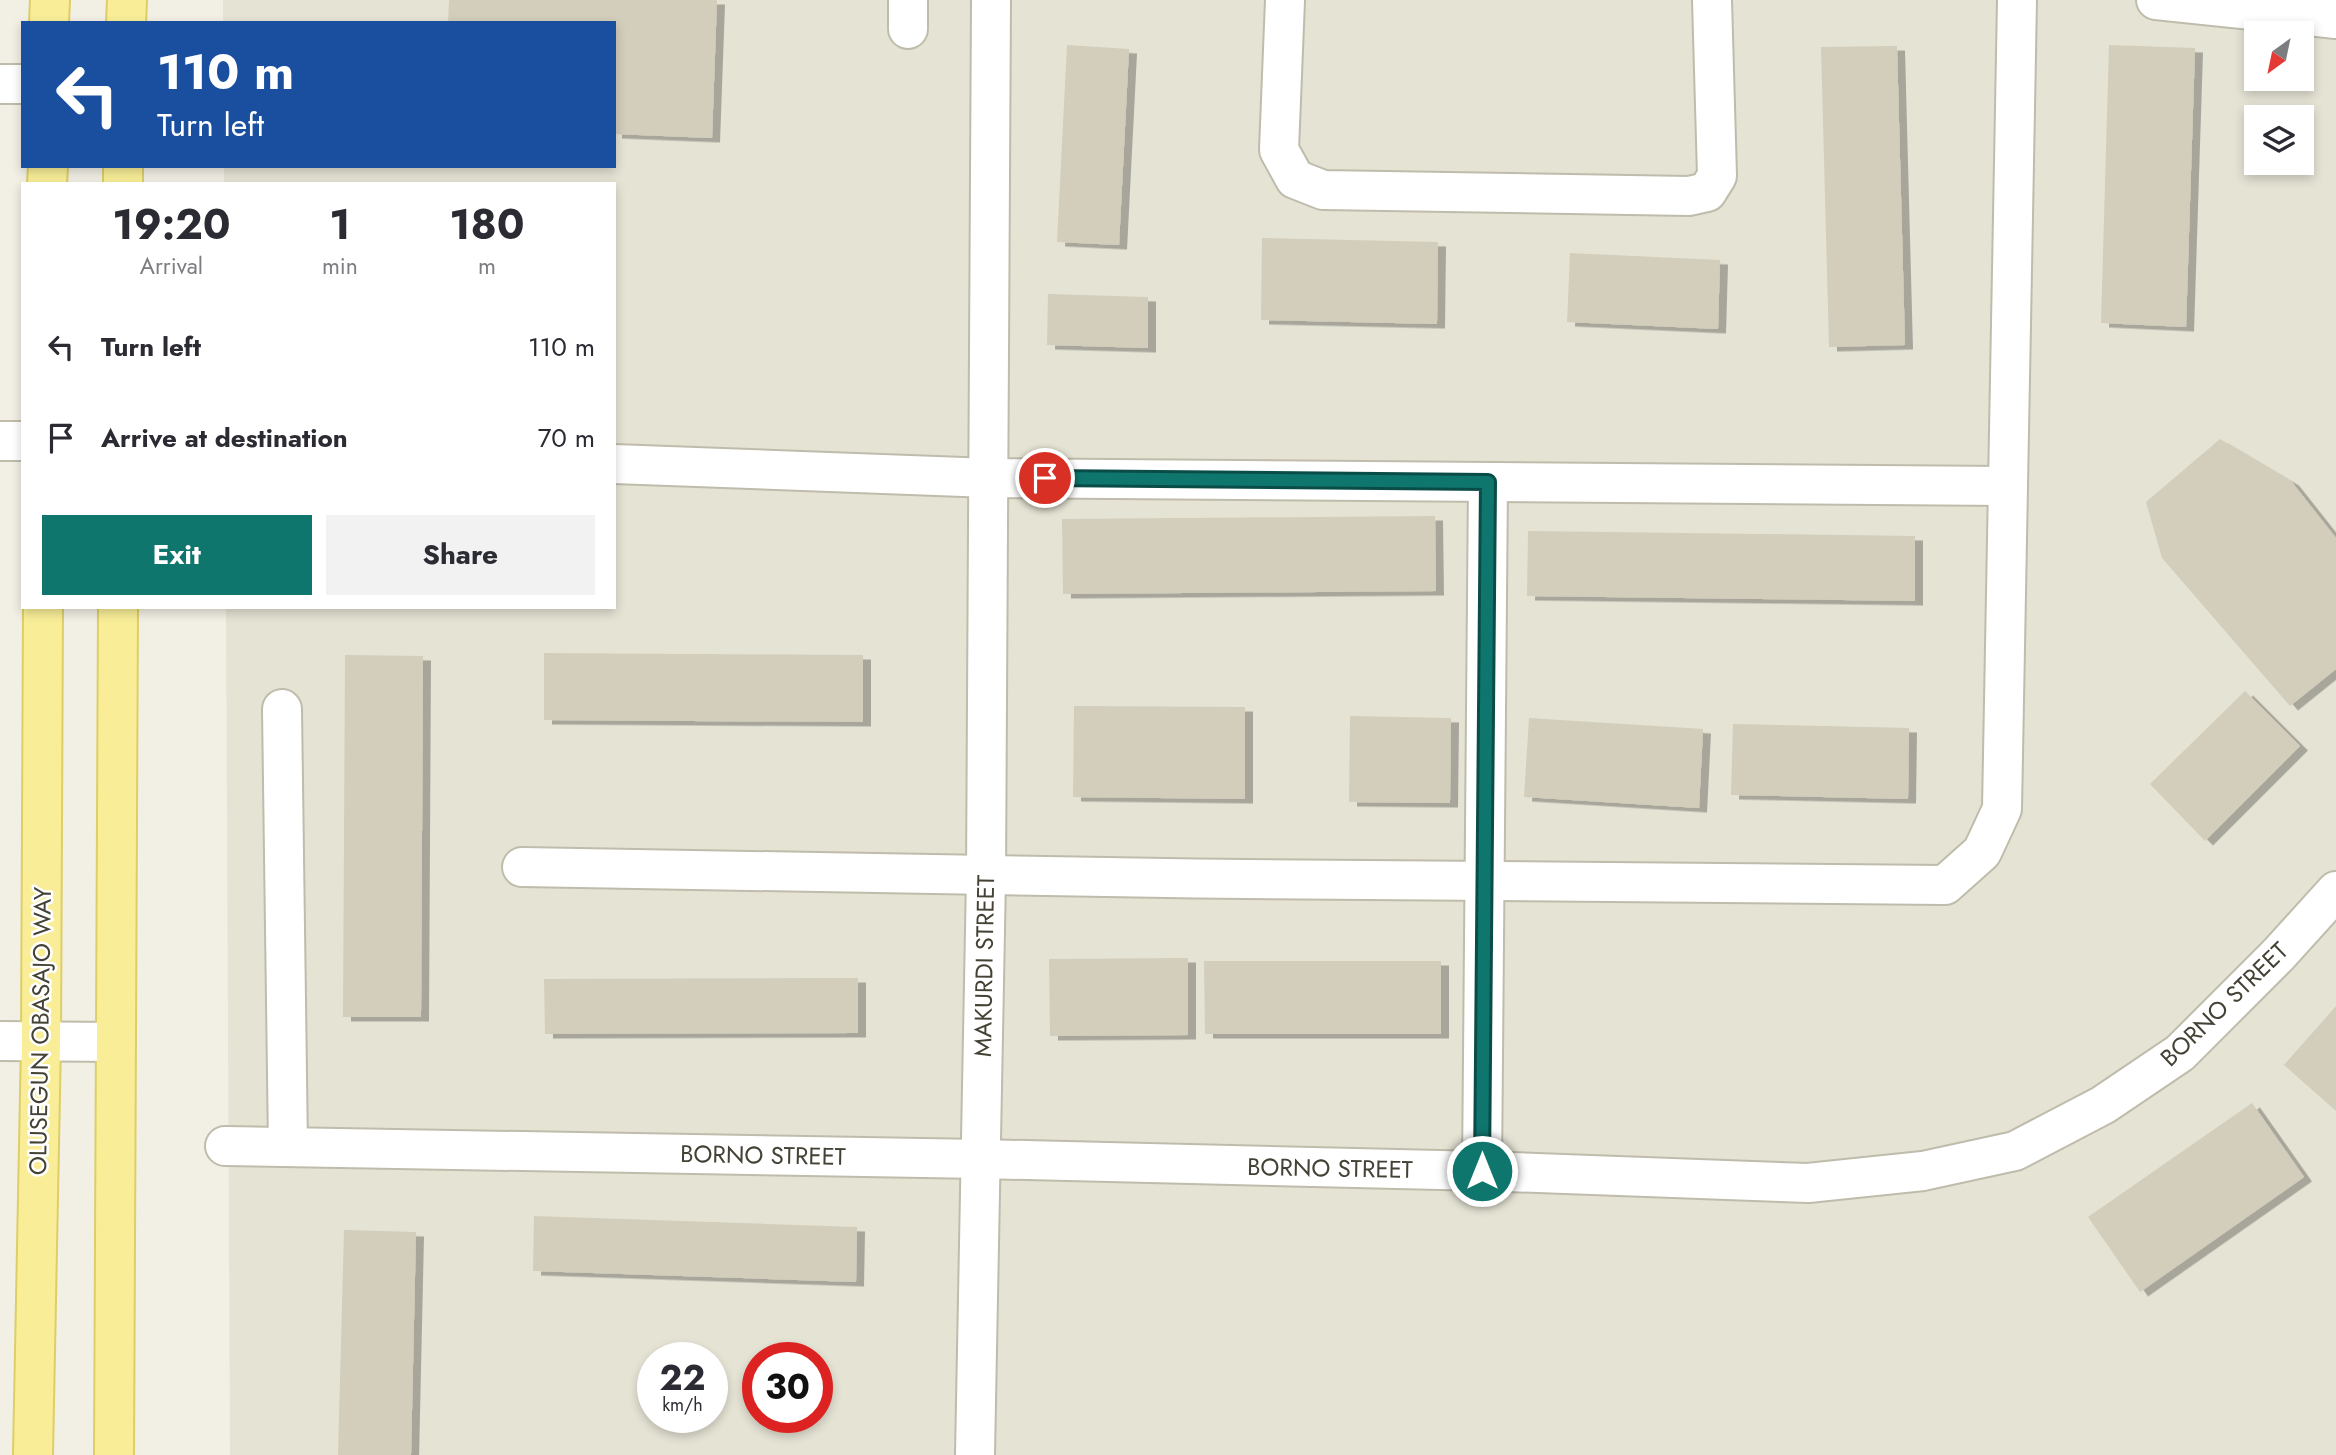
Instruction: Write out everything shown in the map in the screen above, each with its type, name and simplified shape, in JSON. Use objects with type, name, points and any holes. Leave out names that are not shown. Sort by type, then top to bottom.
[{"type":"main road","points":[[49,21],[50,0]]},
{"type":"main road","points":[[126,21],[127,0]]},
{"type":"main road","name":"OLUSEGUN OBASAJO WAY","points":[[33,1455],[41,1041],[43,609]]},
{"type":"main road","points":[[114,1455],[118,609]]},
{"type":"street","name":"MAKURDI STREET","points":[[975,1455],[986,877],[991,0]]},
{"type":"street","points":[[1285,0],[1279,150],[1294,179],[1322,190],[1689,196],[1707,192],[1717,176],[1712,0]]},
{"type":"street","points":[[522,867],[986,877],[1945,885],[1982,852],[2002,809],[2017,0]]},
{"type":"street","points":[[2156,0],[2336,19]]},
{"type":"street","points":[[0,85],[21,84]]},
{"type":"street","points":[[0,441],[21,441]]},
{"type":"street","points":[[616,464],[990,478],[2007,486]]},
{"type":"street","points":[[1482,1171],[1488,482]]},
{"type":"street","points":[[282,709],[288,1147]]},
{"type":"street","name":"BORNO STREET","points":[[225,1146],[981,1159],[1482,1171],[1808,1183],[1923,1171],[2015,1151],[2103,1105],[2180,1053],[2278,955],[2336,891]]},
{"type":"street","points":[[0,1041],[116,1042]]},
{"type":"shaded area","points":[[223,0],[2336,0],[2336,1455],[230,1455],[226,609],[616,609],[616,182],[224,182],[224,168],[616,168],[616,21],[223,21]]},
{"type":"building","points":[[449,0],[717,0],[712,138],[616,134],[616,21],[448,21]]},
{"type":"building","points":[[1067,45],[1129,49],[1119,245],[1057,242]]},
{"type":"building","points":[[2109,45],[2195,48],[2186,327],[2101,323]]},
{"type":"building","points":[[1897,46],[1905,345],[1829,347],[1821,47]]},
{"type":"building","points":[[1262,238],[1438,242],[1437,324],[1261,320]]},
{"type":"building","points":[[1570,253],[1720,260],[1718,329],[1567,322]]},
{"type":"building","points":[[1048,294],[1148,297],[1148,348],[1047,345]]},
{"type":"building","points":[[2220,439],[2291,481],[2336,538],[2336,669],[2290,706],[2162,558],[2146,502]]},
{"type":"building","points":[[1435,516],[1436,591],[1063,594],[1062,519]]},
{"type":"building","points":[[1528,531],[1915,536],[1915,601],[1527,596]]},
{"type":"building","points":[[544,653],[863,655],[863,722],[544,720]]},
{"type":"building","points":[[345,655],[423,656],[421,1017],[343,1017]]},
{"type":"building","points":[[2245,691],[2300,746],[2205,841],[2150,784]]},
{"type":"building","points":[[1074,706],[1245,707],[1245,799],[1073,797]]},
{"type":"building","points":[[1350,716],[1451,718],[1450,803],[1349,802]]},
{"type":"building","points":[[1529,718],[1703,729],[1699,808],[1524,797]]},
{"type":"building","points":[[1733,724],[1909,728],[1908,799],[1731,795]]},
{"type":"building","points":[[1188,958],[1188,1035],[1050,1036],[1049,959]]},
{"type":"building","points":[[1204,961],[1441,961],[1441,1034],[1205,1034]]},
{"type":"building","points":[[858,978],[858,1033],[545,1034],[544,979]]},
{"type":"building","points":[[2336,1006],[2336,1111],[2284,1065]]},
{"type":"building","points":[[2252,1103],[2304,1177],[2140,1292],[2088,1217]]},
{"type":"building","points":[[534,1216],[857,1227],[856,1282],[533,1271]]},
{"type":"building","points":[[344,1230],[416,1232],[411,1455],[338,1455]]},
{"type":"route","points":[[1045,478],[1488,482],[1482,1171]]}]
